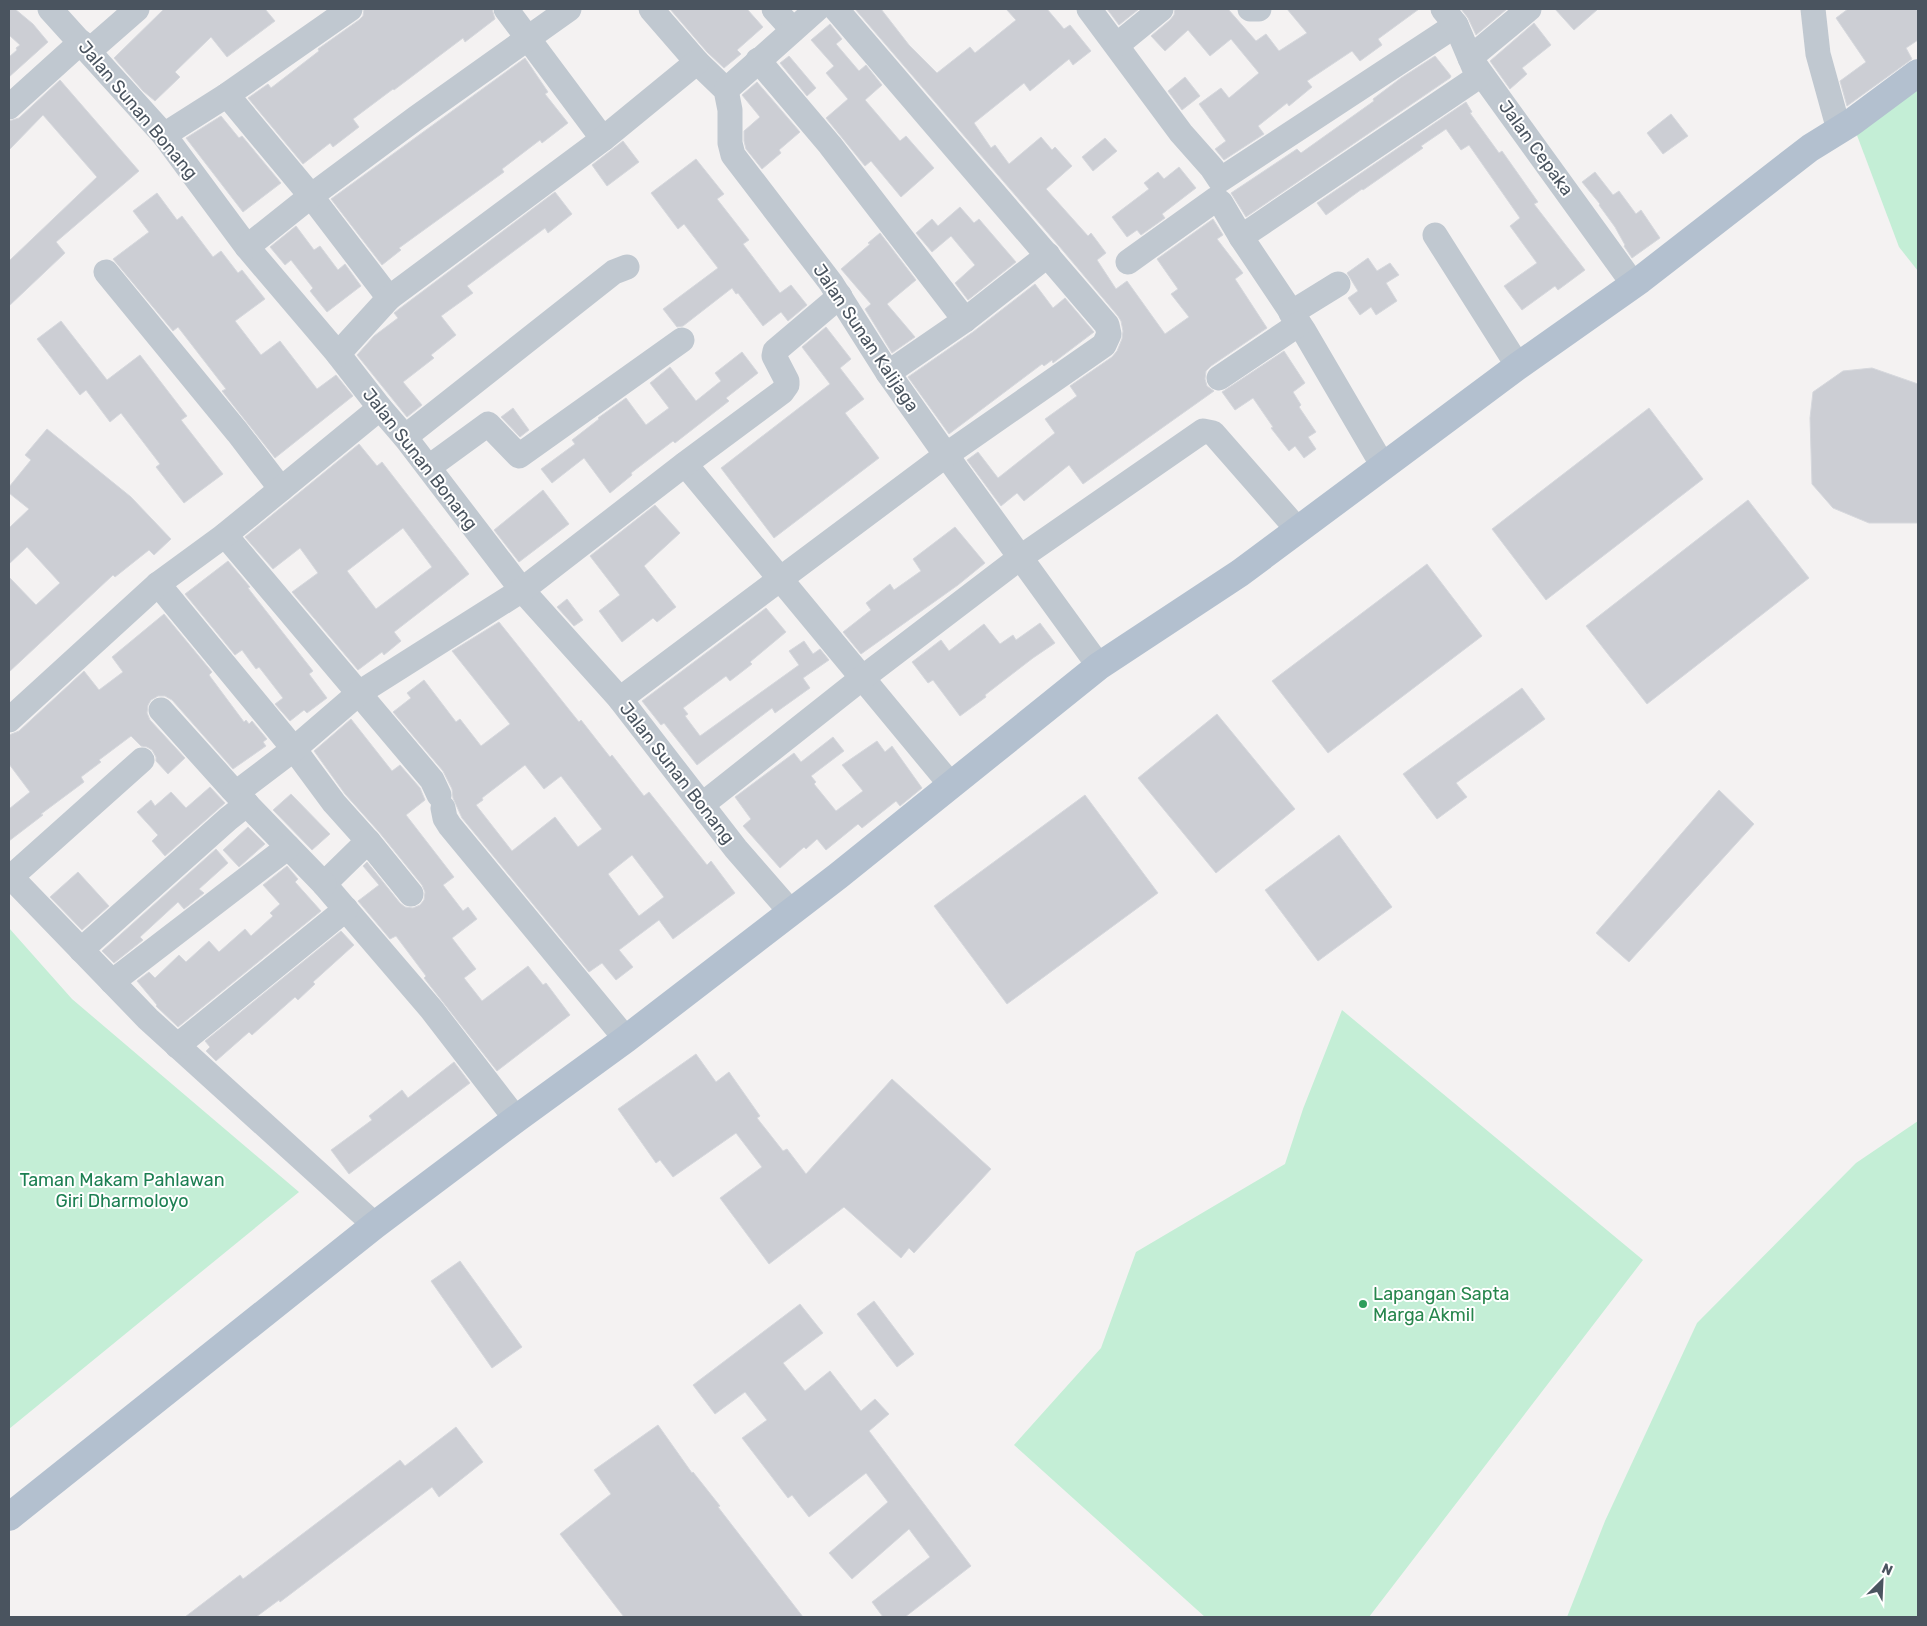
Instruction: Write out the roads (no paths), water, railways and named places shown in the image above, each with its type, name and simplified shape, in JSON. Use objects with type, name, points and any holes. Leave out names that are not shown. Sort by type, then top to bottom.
[{"type":"main road","points":[[9,1517],[375,1225],[626,1039],[790,911],[838,876],[1099,666],[1240,573],[1518,366],[1634,285],[1810,148],[1839,130],[1918,73]]},
{"type":"street","name":"Jalan Sunan Bonang","points":[[50,9],[164,135],[247,247],[338,354],[405,437],[522,590],[620,699],[736,849],[790,911]]},
{"type":"street","points":[[9,107],[137,9]]},
{"type":"street","points":[[164,135],[350,9]]},
{"type":"street","points":[[506,9],[603,139]]},
{"type":"street","points":[[247,247],[311,196],[416,118],[569,9]]},
{"type":"street","points":[[651,9],[697,62],[726,90],[817,9]]},
{"type":"street","points":[[774,9],[793,30]]},
{"type":"street","points":[[620,699],[946,455],[1104,345],[1109,334],[1107,325],[836,9]]},
{"type":"street","points":[[1089,9],[1181,133],[1212,168],[1220,180],[1450,17]]},
{"type":"street","points":[[1117,45],[1161,9]]},
{"type":"street","points":[[1250,9],[1260,9]]},
{"type":"street","points":[[1241,237],[1478,77],[1470,58],[1529,9]]},
{"type":"street","points":[[1813,9],[1818,54],[1839,130]]},
{"type":"street","name":"Jalan Cepaka","points":[[1450,17],[1470,58],[1634,285]]},
{"type":"street","points":[[758,60],[830,145],[965,320]]},
{"type":"street","points":[[338,354],[389,298],[603,139],[697,62]]},
{"type":"street","name":"Jalan Sunan Kalijaga","points":[[726,90],[730,110],[730,143],[733,155],[813,258],[840,296],[888,373],[1099,666]]},
{"type":"street","points":[[227,94],[311,196],[389,298]]},
{"type":"street","points":[[1128,262],[1216,199],[1221,202],[1241,237],[1295,318],[1383,466]]},
{"type":"street","points":[[1435,235],[1518,366]]},
{"type":"street","points":[[888,373],[965,320],[1048,255]]},
{"type":"street","points":[[405,437],[614,272],[627,267]]},
{"type":"street","points":[[106,272],[214,402],[281,489]]},
{"type":"street","points":[[1219,378],[1338,284]]},
{"type":"street","points":[[81,950],[228,819],[242,799],[294,749],[359,693],[522,590],[785,389],[787,381],[774,356],[775,350],[840,296]]},
{"type":"street","points":[[429,467],[488,424],[519,456],[682,340]]},
{"type":"street","points":[[9,720],[158,584],[225,535],[380,408]]},
{"type":"street","points":[[703,804],[861,679],[1022,557],[1203,430],[1213,433],[1298,530]]},
{"type":"street","points":[[685,464],[861,679],[951,785]]},
{"type":"street","points":[[225,535],[432,780],[445,818],[450,826],[626,1039]]},
{"type":"street","points":[[158,584],[294,749],[316,780],[411,894]]},
{"type":"street","points":[[161,710],[242,799],[324,884],[432,1010],[516,1119]]},
{"type":"street","points":[[142,760],[10,876],[112,982],[177,1046],[375,1225]]},
{"type":"street","points":[[324,884],[368,841]]},
{"type":"street","points":[[112,982],[288,847]]},
{"type":"street","points":[[177,1046],[346,910]]},
{"type":"place","name":"Lapangan Sapta Marga Akmil","points":[[1363,1304]]},
{"type":"park label","name":"Taman Makam Pahlawan Giri Dharmoloyo","points":[[122,1190]]}]
